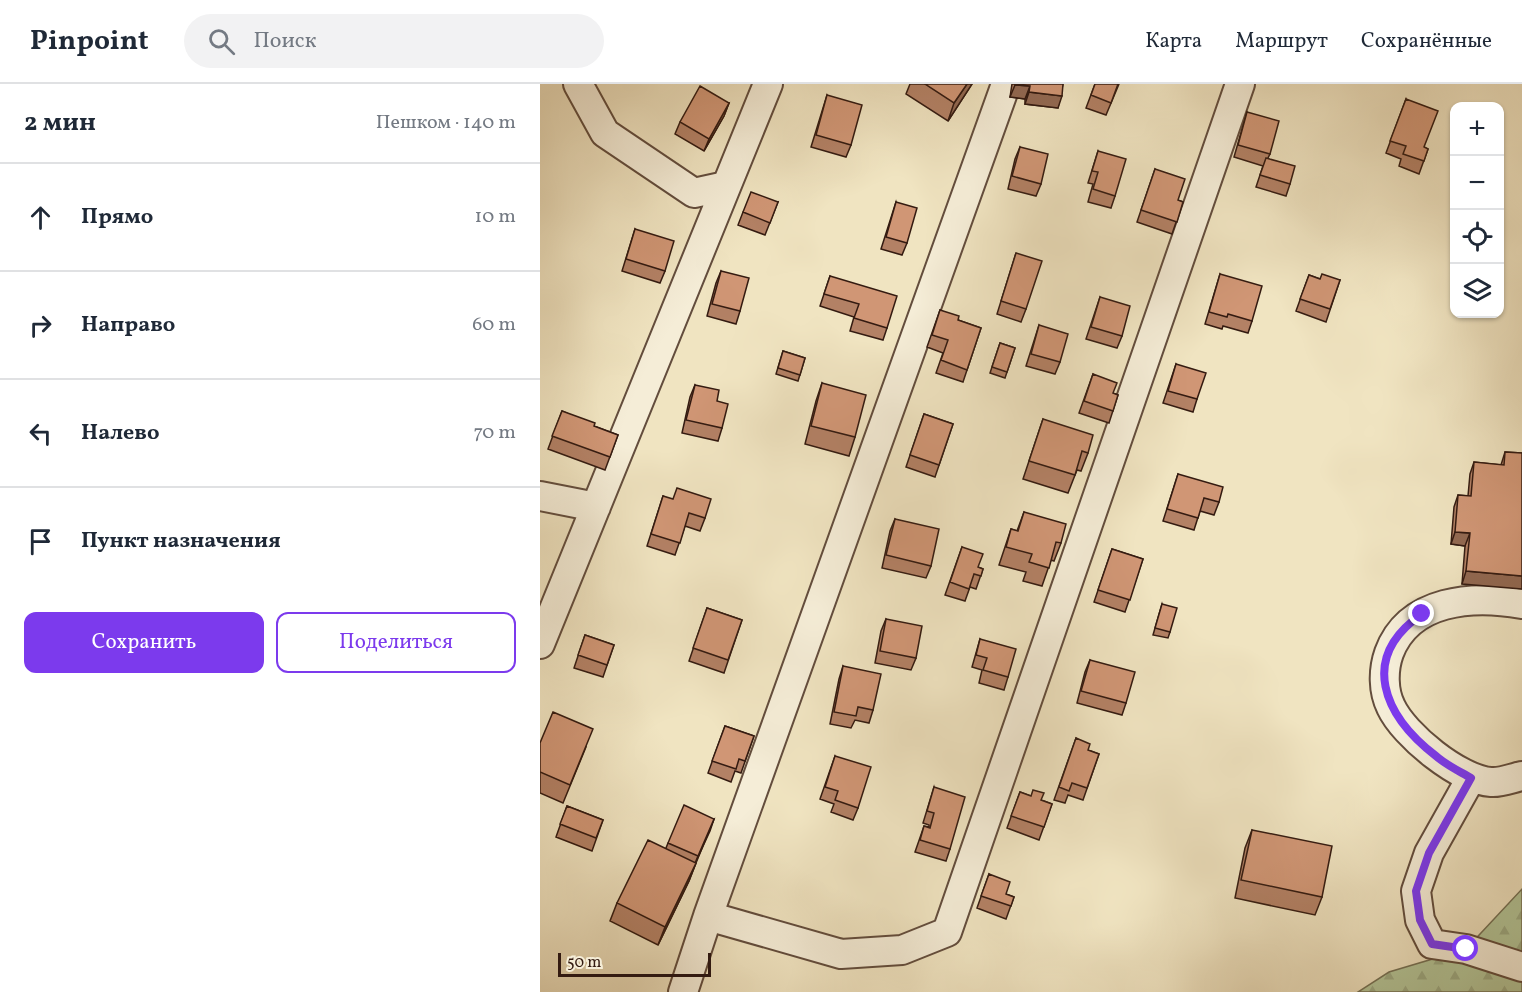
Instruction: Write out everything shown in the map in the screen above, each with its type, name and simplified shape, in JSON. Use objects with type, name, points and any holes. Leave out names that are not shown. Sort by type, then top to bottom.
[{"type":"lane","points":[[578,84],[605,133],[694,193],[726,186]]},
{"type":"lane","points":[[540,644],[768,84]]},
{"type":"lane","points":[[683,992],[708,916],[1006,84]]},
{"type":"lane","points":[[708,916],[841,954],[903,950],[946,932],[1240,84]]},
{"type":"lane","points":[[540,496],[596,507]]},
{"type":"lane","points":[[1522,604],[1499,600],[1474,600],[1447,604],[1422,614],[1405,626],[1393,643],[1385,664],[1385,687],[1391,707],[1411,733],[1436,756],[1471,778],[1492,782],[1522,776]]},
{"type":"lane","points":[[1471,778],[1429,853],[1416,891],[1420,920],[1432,944],[1466,949],[1522,967]]},
{"type":"green space","points":[[1522,889],[1522,992],[1358,992],[1389,972],[1466,949]]},
{"type":"building","points":[[925,84],[967,84],[954,103]]},
{"type":"building","points":[[1015,84],[1063,84],[1062,96],[1029,92],[1030,86]]},
{"type":"building","points":[[1095,84],[1118,84],[1111,103],[1091,95]]},
{"type":"building","points":[[700,86],[729,103],[709,139],[680,122]]},
{"type":"building","points":[[827,95],[862,105],[851,145],[816,135]]},
{"type":"building","points":[[1406,99],[1438,111],[1424,147],[1428,149],[1424,161],[1403,154],[1406,146],[1390,141]]},
{"type":"building","points":[[1247,112],[1279,121],[1270,154],[1238,145]]},
{"type":"building","points":[[1020,147],[1048,154],[1041,184],[1012,176]]},
{"type":"building","points":[[1098,151],[1126,159],[1115,196],[1093,189],[1098,172],[1092,171]]},
{"type":"building","points":[[1266,158],[1295,166],[1290,184],[1260,175]]},
{"type":"building","points":[[1155,169],[1185,179],[1178,200],[1183,202],[1177,222],[1141,210]]},
{"type":"building","points":[[751,192],[778,202],[770,223],[743,212]]},
{"type":"building","points":[[896,202],[917,208],[907,243],[886,237]]},
{"type":"building","points":[[635,229],[674,241],[665,271],[626,259]]},
{"type":"building","points":[[1016,253],[1042,261],[1026,309],[1001,301]]},
{"type":"building","points":[[721,271],[749,278],[740,311],[712,304]]},
{"type":"building","points":[[1220,274],[1262,286],[1252,321],[1228,314],[1227,317],[1209,312]]},
{"type":"building","points":[[1322,274],[1340,280],[1330,309],[1300,299],[1309,275],[1320,279]]},
{"type":"building","points":[[830,276],[897,296],[887,328],[854,318],[859,304],[824,294]]},
{"type":"building","points":[[1100,297],[1130,306],[1122,336],[1091,327]]},
{"type":"building","points":[[940,310],[959,316],[958,320],[981,328],[967,370],[941,360],[948,340],[932,335]]},
{"type":"building","points":[[1039,325],[1068,334],[1060,362],[1031,354]]},
{"type":"building","points":[[1000,343],[1015,348],[1007,372],[992,367]]},
{"type":"building","points":[[783,351],[805,358],[800,375],[778,368]]},
{"type":"building","points":[[1176,364],[1206,373],[1197,399],[1168,391]]},
{"type":"building","points":[[1093,374],[1117,383],[1113,393],[1118,395],[1113,411],[1084,401]]},
{"type":"building","points":[[822,383],[866,395],[855,437],[811,426]]},
{"type":"building","points":[[695,385],[719,390],[717,401],[728,404],[722,428],[686,420]]},
{"type":"building","points":[[562,411],[595,423],[594,426],[618,435],[610,457],[552,436]]},
{"type":"building","points":[[924,414],[953,424],[939,465],[910,455]]},
{"type":"building","points":[[1043,419],[1093,435],[1088,453],[1082,451],[1075,475],[1029,461]]},
{"type":"building","points":[[1505,452],[1522,453],[1522,576],[1466,571],[1470,533],[1455,532],[1458,495],[1471,496],[1474,462],[1504,465]]},
{"type":"building","points":[[1178,474],[1223,487],[1219,502],[1204,498],[1198,518],[1167,509]]},
{"type":"building","points":[[677,488],[711,499],[705,518],[689,513],[680,543],[651,534],[663,496],[673,499]]},
{"type":"building","points":[[1024,512],[1066,524],[1061,543],[1056,542],[1049,568],[1029,562],[1032,554],[1006,547],[1011,529],[1018,531]]},
{"type":"building","points":[[895,519],[939,529],[931,566],[886,555]]},
{"type":"building","points":[[962,547],[983,554],[978,567],[983,569],[981,576],[974,574],[969,589],[950,582]]},
{"type":"building","points":[[1112,549],[1143,559],[1130,600],[1098,590]]},
{"type":"building","points":[[1162,604],[1177,608],[1170,632],[1155,628]]},
{"type":"building","points":[[707,608],[742,620],[728,660],[693,648]]},
{"type":"building","points":[[886,619],[922,626],[916,658],[880,651]]},
{"type":"building","points":[[585,635],[614,645],[607,665],[578,655]]},
{"type":"building","points":[[980,639],[1016,649],[1008,677],[983,670],[987,658],[976,655]]},
{"type":"building","points":[[1090,660],[1135,672],[1126,703],[1081,691]]},
{"type":"building","points":[[843,666],[881,674],[873,710],[858,707],[856,716],[834,712]]},
{"type":"building","points":[[553,712],[593,729],[570,785],[540,772],[540,743]]},
{"type":"building","points":[[725,726],[754,736],[745,761],[739,759],[736,769],[712,761]]},
{"type":"building","points":[[1076,738],[1090,744],[1088,750],[1099,754],[1087,788],[1072,783],[1069,791],[1059,787]]},
{"type":"building","points":[[835,756],[871,767],[858,808],[835,800],[838,791],[825,787]]},
{"type":"building","points":[[934,787],[965,797],[950,849],[920,840],[924,826],[930,828],[934,813],[927,811]]},
{"type":"building","points":[[1033,790],[1044,793],[1041,800],[1052,804],[1044,827],[1011,816],[1020,792],[1031,796]]},
{"type":"building","points":[[684,805],[714,819],[698,856],[668,843]]},
{"type":"building","points":[[567,806],[603,820],[596,838],[560,824]]},
{"type":"building","points":[[1252,830],[1332,846],[1322,897],[1241,880]]},
{"type":"building","points":[[648,840],[696,863],[665,927],[617,903]]},
{"type":"building","points":[[989,874],[1010,882],[1006,894],[1014,897],[1011,906],[981,896]]},
{"type":"route","points":[[1422,614],[1405,626],[1393,643],[1385,664],[1385,687],[1391,707],[1411,733],[1436,756],[1471,778],[1429,853],[1416,891],[1420,920],[1432,944],[1466,949]]}]
